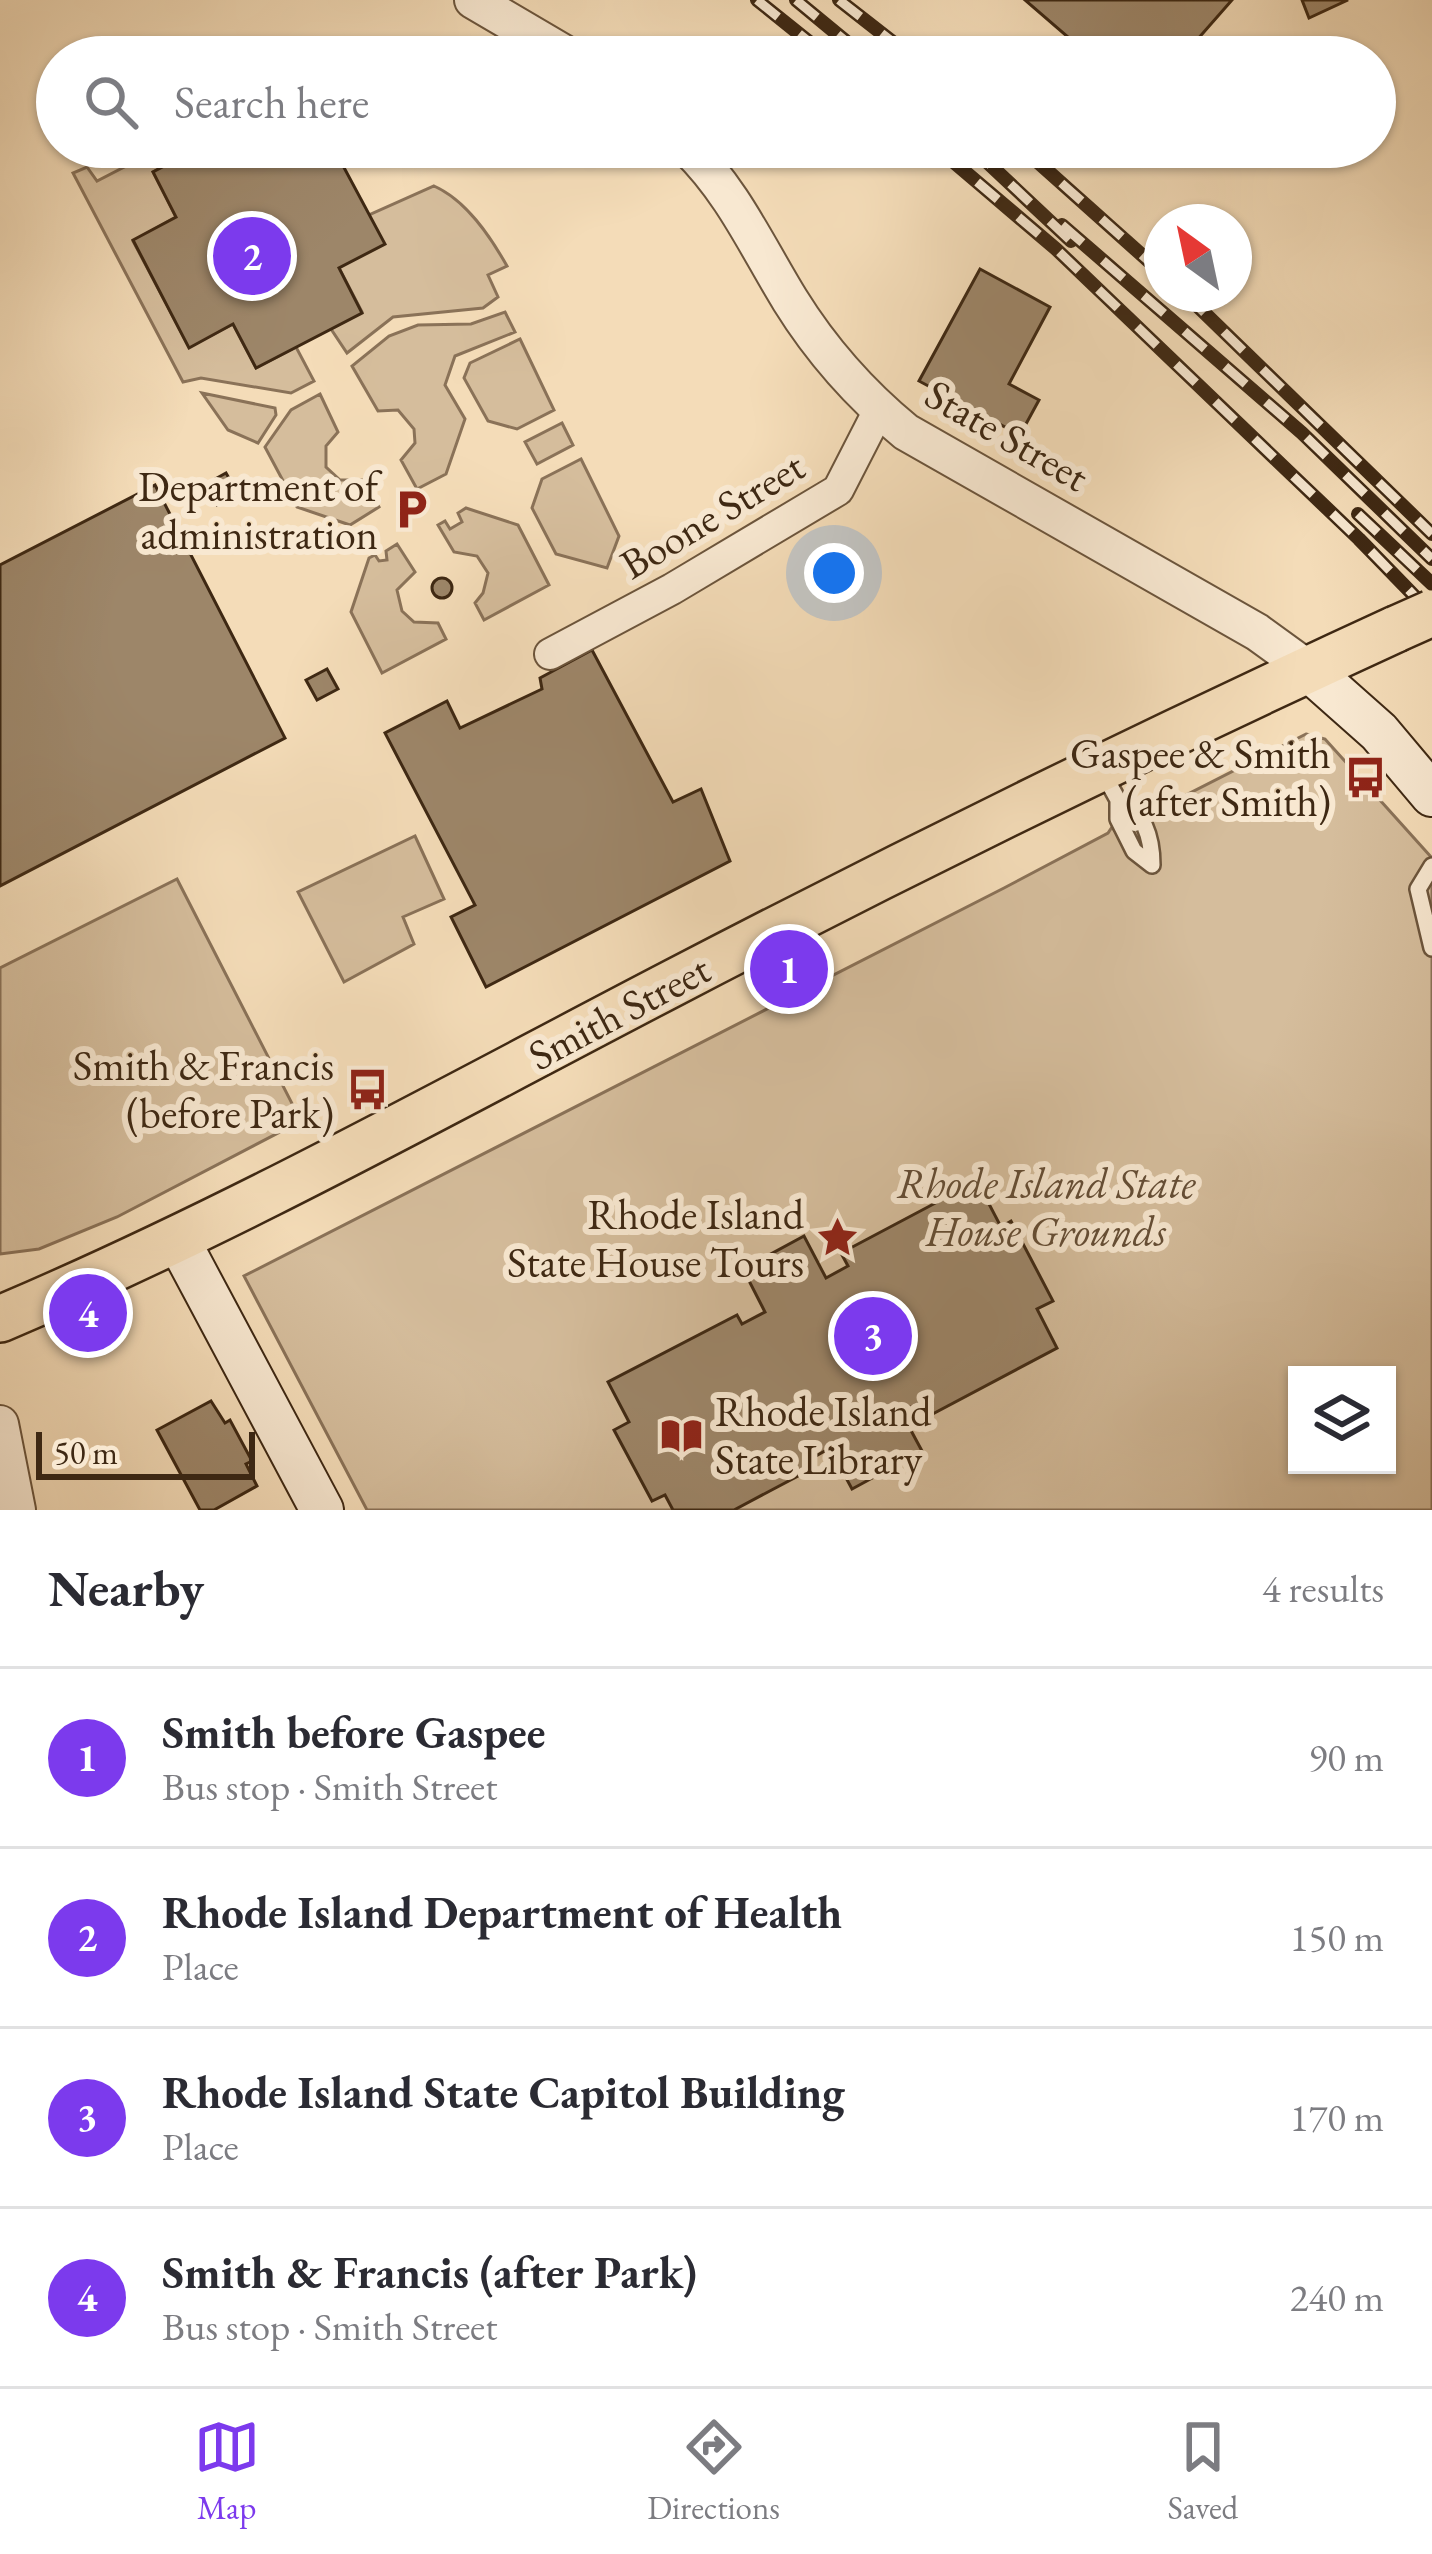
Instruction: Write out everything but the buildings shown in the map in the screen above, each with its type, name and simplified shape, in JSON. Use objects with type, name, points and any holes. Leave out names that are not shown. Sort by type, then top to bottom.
[{"type":"main road","name":"Smith Street","points":[[0,1319],[177,1238],[1000,816],[1109,784],[1309,669],[1414,621]]},
{"type":"main road","points":[[1309,669],[1379,732],[1432,795]]},
{"type":"main road","points":[[177,1238],[322,1510]]},
{"type":"street","points":[[473,0],[534,36]]},
{"type":"street","name":"State Street","points":[[708,168],[830,357],[879,410],[906,432],[1257,632],[1309,669]]},
{"type":"street","name":"Boone Street","points":[[550,654],[672,589],[838,490],[879,410]]},
{"type":"street","points":[[0,1424],[16,1510]]},
{"type":"lane","points":[[1432,866],[1418,889],[1432,948]]},
{"type":"green space","points":[[88,168],[97,181],[122,168],[161,168],[153,172],[176,217],[133,241],[189,347],[233,324],[256,368],[296,347],[314,381],[291,393],[201,378],[183,382],[73,173]]},
{"type":"green space","points":[[434,186],[467,210],[507,266],[488,275],[498,297],[483,308],[393,317],[347,353],[331,329],[362,312],[339,268],[369,215]]},
{"type":"green space","points":[[505,312],[515,332],[455,356],[445,385],[465,419],[446,474],[417,489],[401,460],[415,443],[414,429],[398,410],[378,411],[352,366],[389,336],[418,325],[471,324]]},
{"type":"green space","points":[[520,339],[554,410],[517,429],[488,421],[464,378],[470,363]]},
{"type":"green space","points":[[202,393],[275,408],[276,415],[258,443],[228,430]]},
{"type":"green space","points":[[320,394],[338,432],[326,446],[326,467],[340,480],[364,480],[379,507],[350,525],[297,507],[265,447],[291,410]]},
{"type":"green space","points":[[562,423],[573,445],[537,464],[525,442]]},
{"type":"green space","points":[[581,459],[619,536],[607,568],[556,554],[532,508],[542,479]]},
{"type":"green space","points":[[466,508],[518,525],[549,585],[484,620],[475,603],[488,573],[477,556],[454,552],[438,525],[445,521],[450,529],[462,522],[458,513]]},
{"type":"green space","points":[[397,544],[415,572],[397,590],[402,611],[414,622],[438,623],[446,639],[382,673],[351,612],[369,558],[375,555],[379,561],[387,560],[386,551]]},
{"type":"green space","name":"Rhode Island State House Grounds","points":[[1306,734],[1325,739],[1432,858],[1432,1510],[367,1510],[244,1276],[1004,888],[1112,827],[1115,831]]},
{"type":"green space","points":[[415,836],[444,899],[403,917],[414,944],[344,982],[298,892]]},
{"type":"green space","points":[[177,879],[301,1121],[117,1217],[39,1249],[0,1254],[0,968]]},
{"type":"railway","points":[[757,0],[802,36]]},
{"type":"railway","points":[[796,0],[840,36]]},
{"type":"railway","points":[[839,0],[885,36]]},
{"type":"railway","points":[[961,168],[1056,249],[1432,614]]},
{"type":"railway","points":[[993,168],[1071,241]]},
{"type":"railway","points":[[1044,168],[1144,257]]},
{"type":"railway","points":[[1062,225],[1302,433],[1432,559]]},
{"type":"railway","points":[[1204,312],[1432,534]]},
{"type":"railway","points":[[1358,514],[1432,584]]},
{"type":"place","name":"Rhode Island Department of Health","points":[[252,256]]},
{"type":"place","name":"Department of administration","points":[[412,510]]},
{"type":"place","name":"Gaspee & Smith (after Smith)","points":[[1365,777]]},
{"type":"place","name":"Smith before Gaspee","points":[[789,969]]},
{"type":"place","name":"Smith & Francis (before Park)","points":[[368,1089]]},
{"type":"place","name":"Rhode Island State House Tours","points":[[838,1238]]},
{"type":"place","name":"Smith & Francis (after Park)","points":[[88,1313]]},
{"type":"place","name":"Rhode Island State Capitol Building","points":[[873,1336]]},
{"type":"place","name":"Rhode Island State Library","points":[[681,1435]]}]
